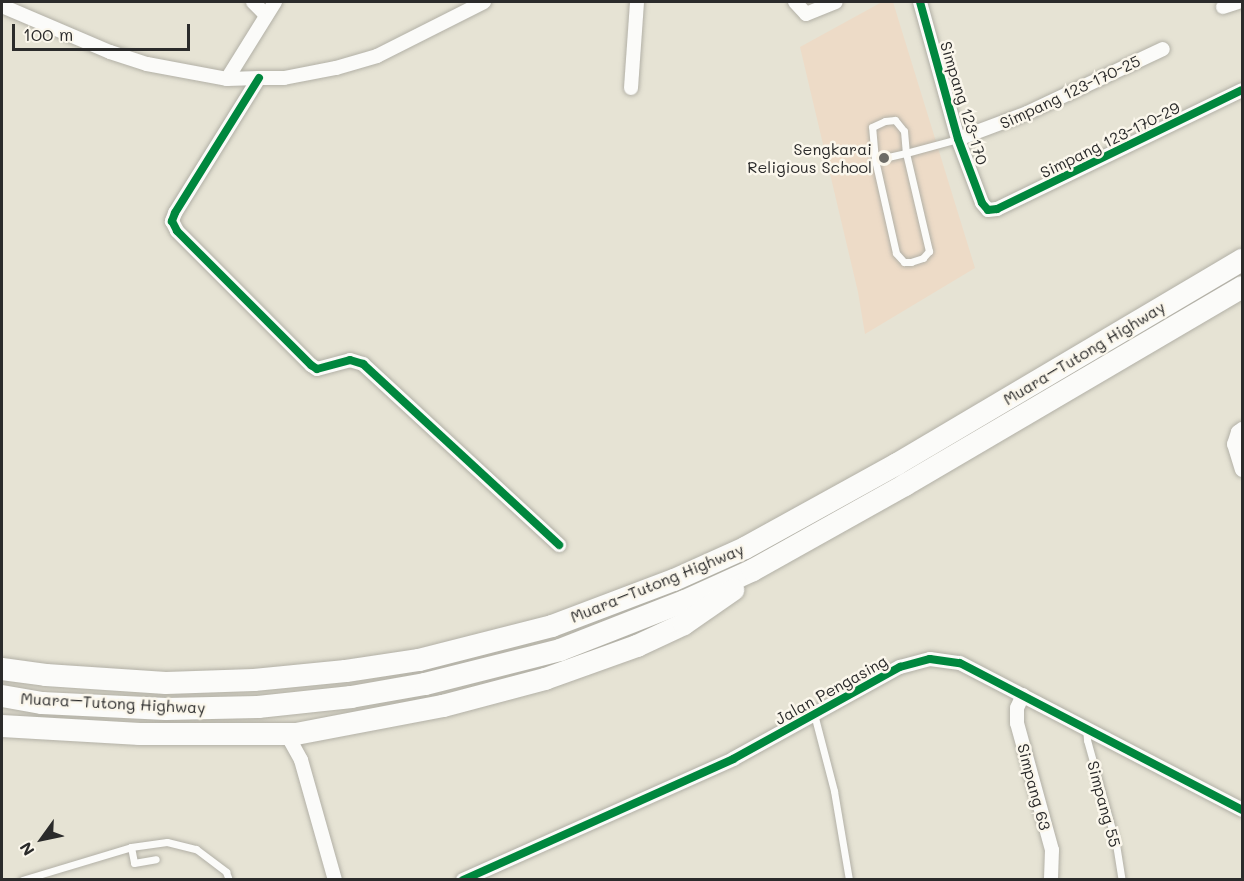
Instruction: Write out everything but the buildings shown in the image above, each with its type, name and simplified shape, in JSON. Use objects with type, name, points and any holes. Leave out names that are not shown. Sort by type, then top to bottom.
[{"type":"highway","name":"Muara–Tutong Highway","points":[[2,669],[46,675],[166,683],[254,680],[346,671],[419,660],[552,626],[674,579],[745,548],[897,464],[1242,260]]},
{"type":"highway","name":"Muara–Tutong Highway","points":[[2,696],[42,703],[166,709],[258,707],[382,692],[490,669],[560,650],[685,601],[747,572],[895,491],[1242,287]]},
{"type":"highway","points":[[2,726],[140,734],[280,734],[311,731],[443,706],[545,679],[627,650],[684,624],[728,595],[747,572]]},
{"type":"street","points":[[253,2],[266,15]]},
{"type":"street","points":[[227,78],[275,2]]},
{"type":"street","points":[[2,4],[110,52],[181,72],[227,78],[284,78],[336,68],[377,56],[484,2]]},
{"type":"street","points":[[631,88],[638,2]]},
{"type":"street","points":[[795,2],[806,14],[836,2]]},
{"type":"street","name":"Simpang 123-170","points":[[920,2],[958,139],[982,202],[988,210]]},
{"type":"street","points":[[1223,8],[1238,2]]},
{"type":"street","name":"Simpang 123-170-25","points":[[958,139],[1027,113],[1163,49]]},
{"type":"street","points":[[259,78],[175,213],[172,221],[177,231],[311,365],[317,369],[344,361],[363,364],[559,545]]},
{"type":"street","name":"Simpang 123-170-29","points":[[988,210],[997,209],[1242,90]]},
{"type":"street","points":[[1242,429],[1238,432],[1234,444],[1242,470]]},
{"type":"street","name":"Jalan Pengasing","points":[[463,879],[733,759],[900,667],[930,659],[960,663],[1242,810]]},
{"type":"street","name":"Simpang 63","points":[[1023,695],[1017,708],[1017,723],[1052,850],[1051,879]]},
{"type":"street","points":[[301,760],[311,731]]},
{"type":"street","points":[[280,734],[290,740],[301,760],[335,879]]},
{"type":"lane","points":[[895,120],[901,125],[929,251],[923,258],[904,262],[896,253],[875,160],[871,130],[877,123],[895,120]]},
{"type":"lane","name":"Simpang 123-170-25","points":[[875,160],[958,139]]},
{"type":"lane","points":[[814,714],[834,791],[849,879]]},
{"type":"lane","name":"Simpang 55","points":[[1086,728],[1087,740],[1116,844],[1122,879]]},
{"type":"lane","points":[[22,879],[131,847],[167,842],[196,849],[226,872],[229,879]]},
{"type":"lane","points":[[131,847],[134,863],[156,859]]},
{"type":"shaded area","name":"Sengkarai Religious School","points":[[882,2],[893,2],[975,268],[865,334],[858,292],[800,47]]},
{"type":"cycle path","points":[[920,2],[958,139],[982,203],[988,210],[997,209],[1242,90]]},
{"type":"cycle path","points":[[259,78],[175,213],[172,221],[177,231],[311,365],[317,369],[350,360],[363,364],[559,545]]},
{"type":"cycle path","points":[[463,880],[733,759],[900,667],[930,659],[960,663],[1242,810]]},
{"type":"place","name":"Sengkarai Religious School","points":[[884,158]]}]
